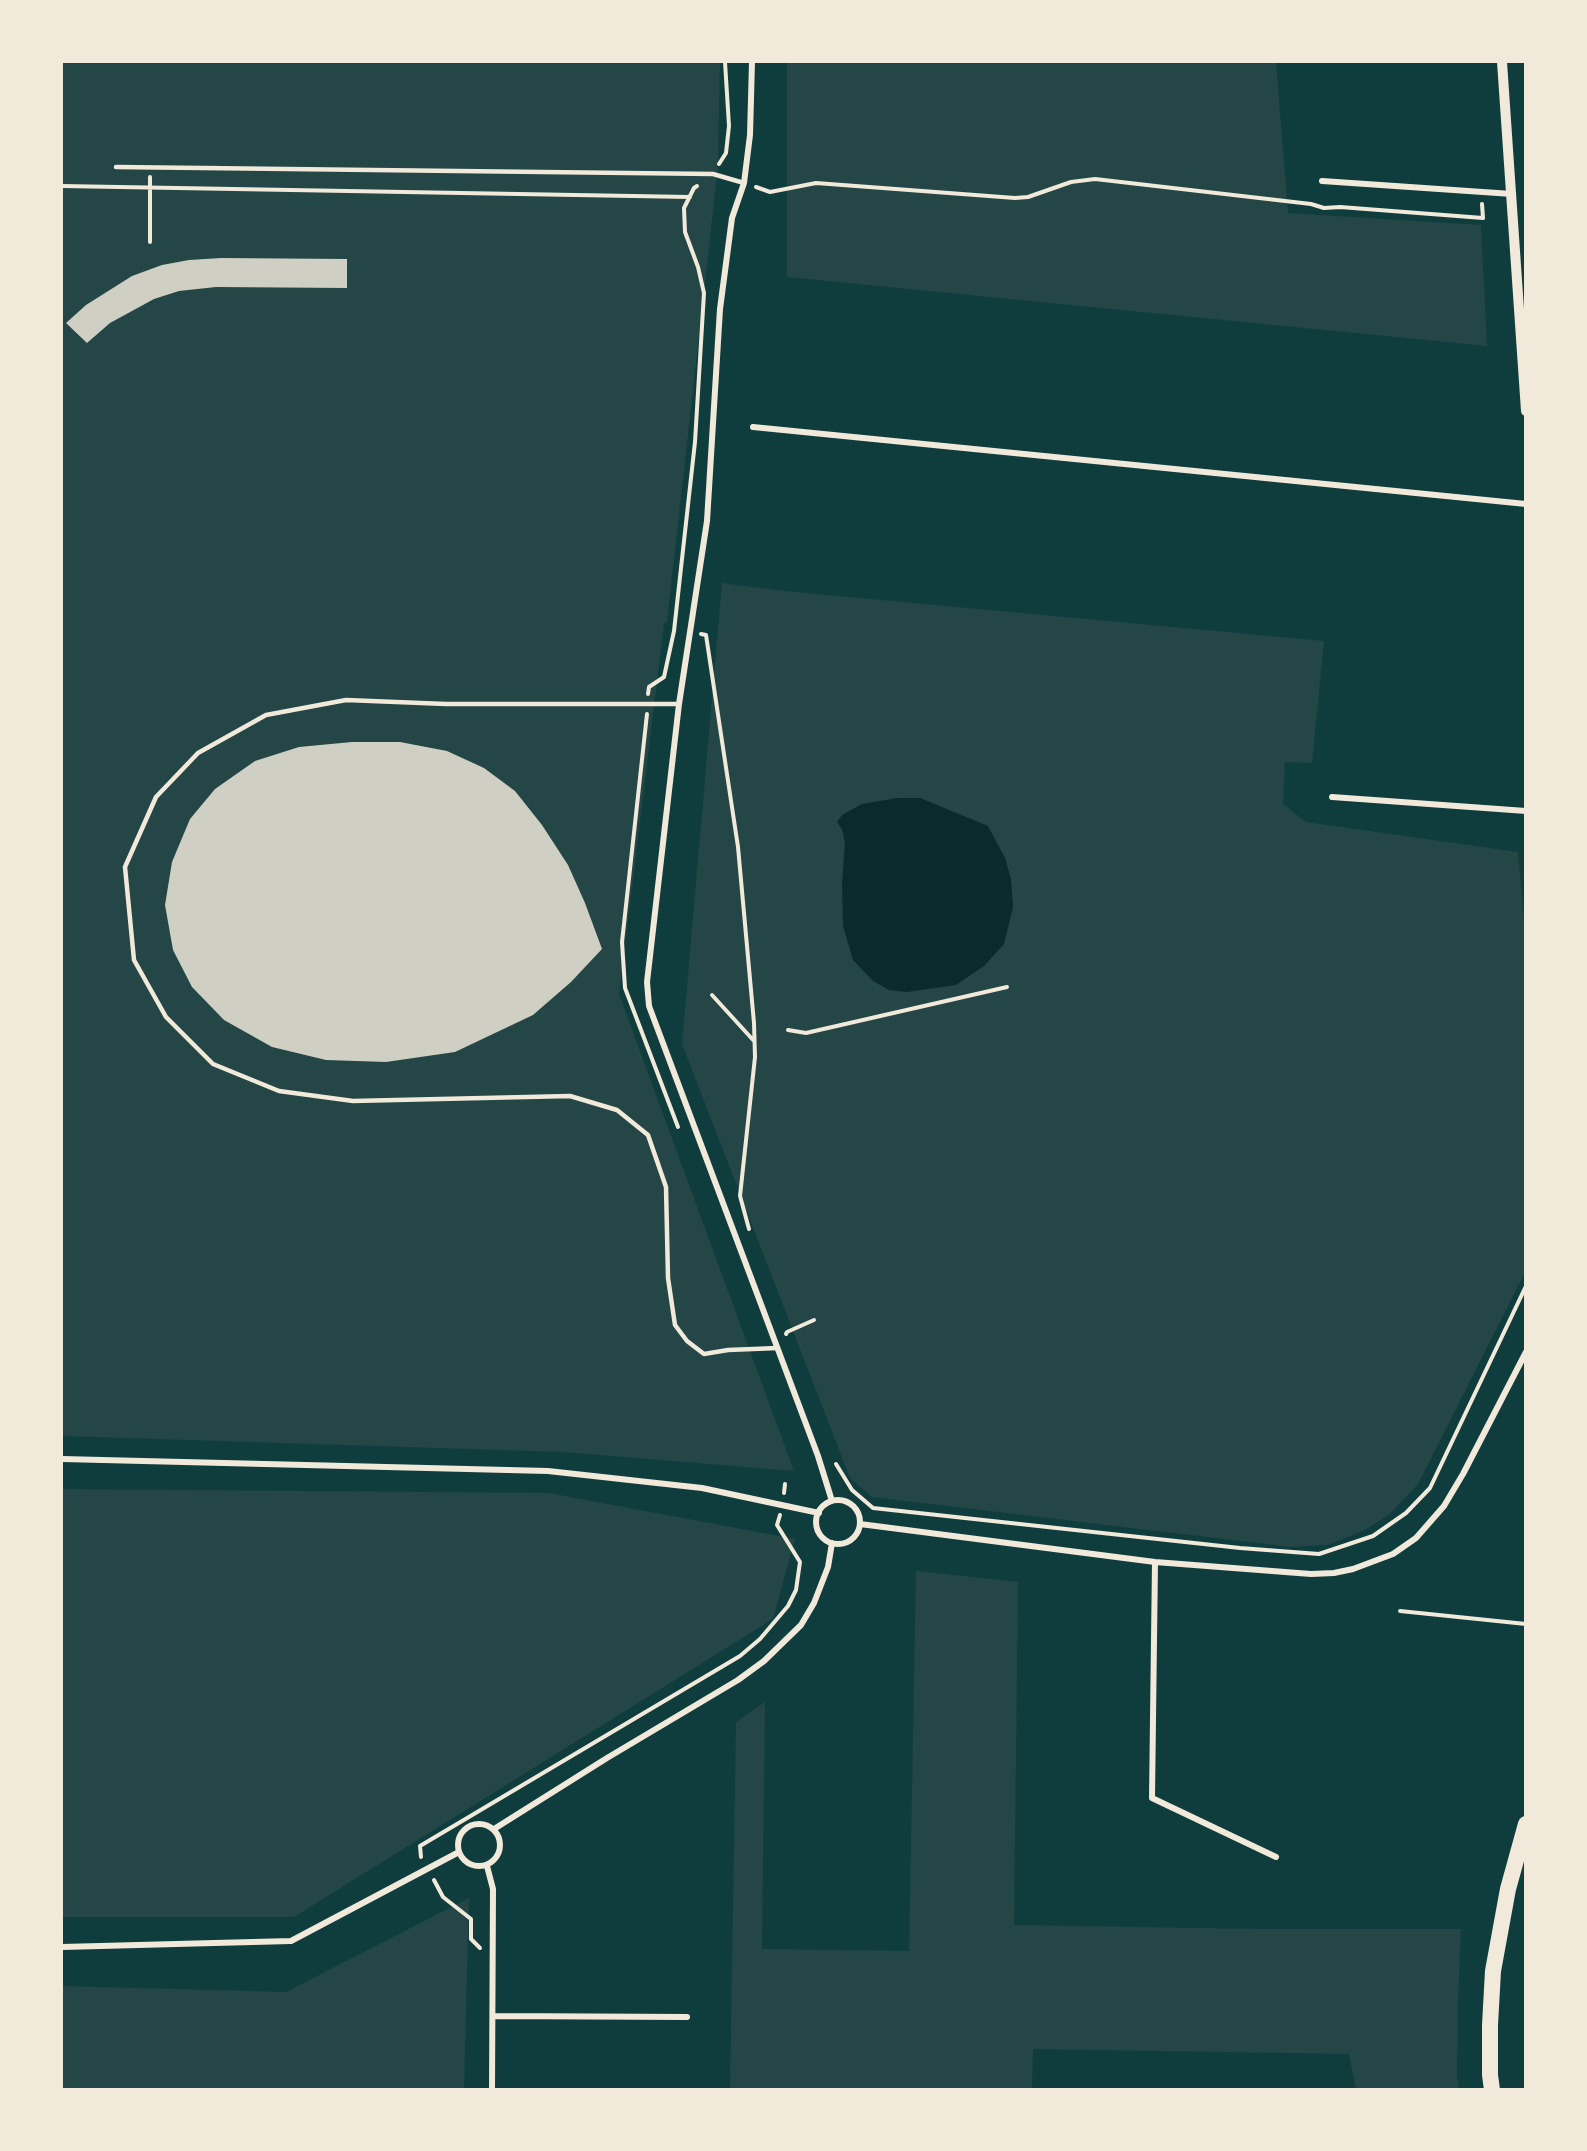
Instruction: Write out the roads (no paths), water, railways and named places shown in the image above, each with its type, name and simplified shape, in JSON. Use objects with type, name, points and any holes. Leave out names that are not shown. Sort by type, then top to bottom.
[{"type":"highway","points":[[1492,2090],[1490,2025],[1493,1971],[1508,1889],[1526,1824]]},
{"type":"street","points":[[752,62],[750,135],[744,183],[732,218],[720,309],[707,521],[679,704],[647,982],[649,1006],[818,1456],[832,1501]]},
{"type":"street","points":[[1502,62],[1526,411]]},
{"type":"street","points":[[1322,181],[1512,194]]},
{"type":"street","points":[[753,428],[1526,504]]},
{"type":"street","points":[[1332,797],[1526,811]]},
{"type":"street","points":[[860,1524],[1155,1562],[1311,1574],[1353,1569],[1393,1554],[1416,1538],[1444,1506],[1526,1352]]},
{"type":"street","points":[[62,1459],[548,1471],[702,1488],[819,1513]]},
{"type":"street","points":[[832,1501],[846,1501],[857,1510],[860,1524],[853,1538],[840,1544],[832,1543],[818,1530],[819,1513],[824,1505],[832,1501]]},
{"type":"street","points":[[494,1829],[738,1680],[764,1661],[801,1625],[814,1603],[828,1567],[832,1543]]},
{"type":"street","points":[[1155,1562],[1152,1798],[1276,1857]]},
{"type":"street","points":[[481,1824],[494,1829],[498,1835],[500,1850],[493,1862],[487,1866],[470,1865],[459,1852],[459,1838],[467,1827],[481,1824]]},
{"type":"street","points":[[62,1947],[291,1941],[459,1852]]},
{"type":"street","points":[[487,1866],[494,1889],[492,2090]]},
{"type":"street","points":[[494,2016],[687,2017]]},
{"type":"lane","points":[[116,167],[713,174],[744,183]]},
{"type":"lane","points":[[679,704],[446,704],[346,700],[266,715],[198,753],[156,797],[124,867],[134,960],[166,1017],[213,1064],[279,1091],[353,1101],[570,1096],[617,1110],[648,1135],[666,1187],[668,1278],[675,1324],[687,1341],[704,1354],[728,1350],[778,1348]]}]
